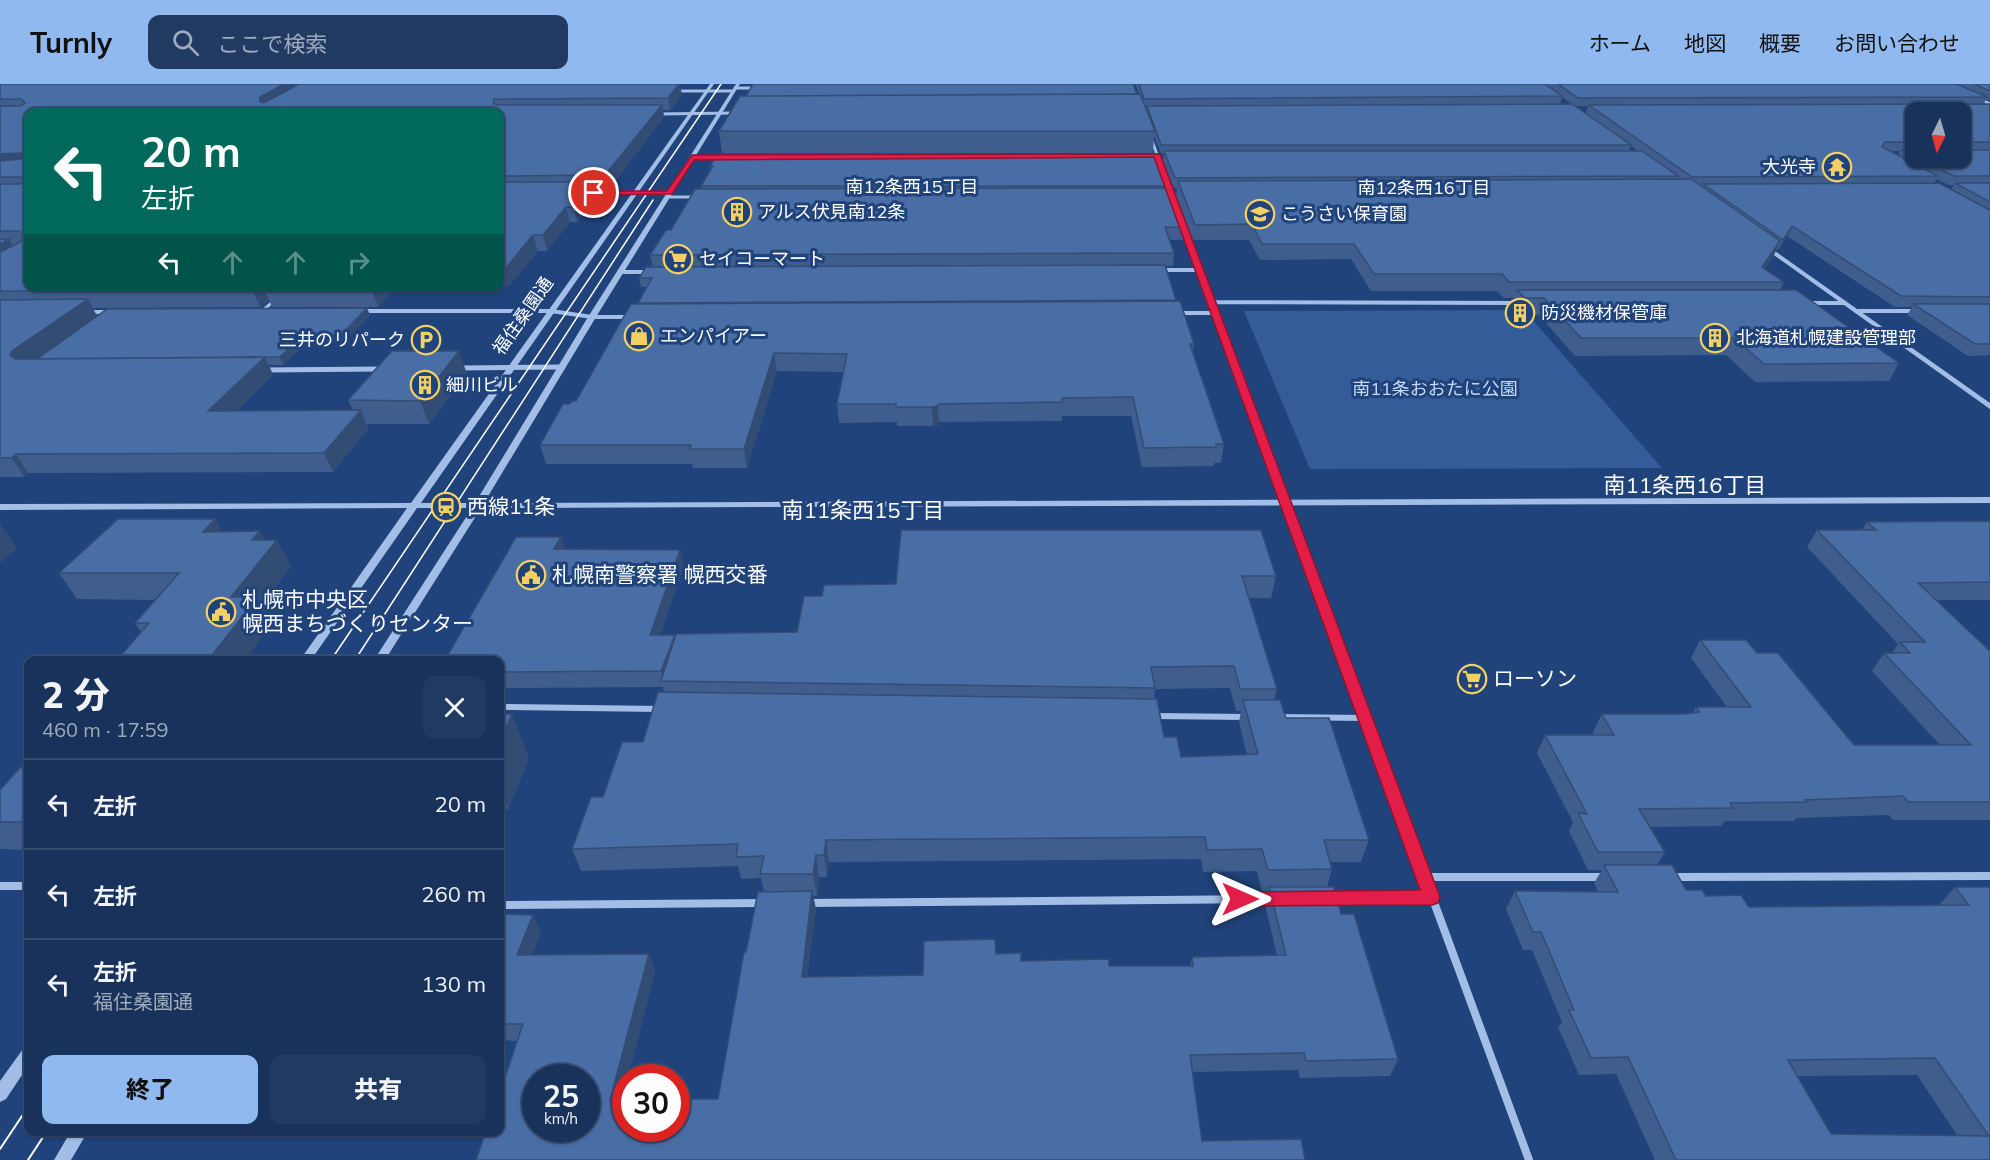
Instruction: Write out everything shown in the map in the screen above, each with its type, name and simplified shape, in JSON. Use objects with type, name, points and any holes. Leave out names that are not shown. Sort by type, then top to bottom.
[{"type":"street","name":"福住桑園通","points":[[308,656],[710,88]]},
{"type":"street","points":[[382,656],[479,505],[592,317],[735,88]]},
{"type":"street","points":[[669,91],[764,88]]},
{"type":"street","points":[[1971,96],[1990,104]]},
{"type":"street","points":[[652,114],[738,113]]},
{"type":"street","points":[[1150,135],[1167,194],[1178,192]]},
{"type":"street","points":[[692,158],[731,157]]},
{"type":"street","points":[[594,193],[707,197]]},
{"type":"street","points":[[1180,217],[1529,1160]]},
{"type":"street","points":[[1761,243],[1990,406]]},
{"type":"street","points":[[1158,270],[1200,270]]},
{"type":"street","points":[[620,272],[662,272]]},
{"type":"street","points":[[1212,302],[1531,303]]},
{"type":"street","points":[[1795,303],[1845,303]]},
{"type":"street","points":[[356,311],[551,310],[592,317],[636,317]]},
{"type":"street","points":[[250,311],[273,311]]},
{"type":"street","points":[[1856,311],[1926,311]]},
{"type":"street","points":[[87,312],[120,312]]},
{"type":"street","points":[[99,319],[108,312]]},
{"type":"street","points":[[1173,313],[1216,313]]},
{"type":"street","points":[[455,368],[563,367]]},
{"type":"street","points":[[252,370],[383,369]]},
{"type":"street","points":[[0,507],[1990,500]]},
{"type":"street","points":[[504,707],[666,709]]},
{"type":"street","points":[[1140,715],[1259,717]]},
{"type":"street","points":[[1271,717],[1365,718]]},
{"type":"street","points":[[1666,877],[1990,876]]},
{"type":"street","points":[[1424,877],[1618,877]]},
{"type":"street","points":[[0,886],[24,886]]},
{"type":"street","points":[[1324,898],[1432,897]]},
{"type":"street","points":[[798,903],[1288,899]]},
{"type":"street","points":[[504,905],[774,903]]},
{"type":"street","points":[[0,1094],[24,1060]]},
{"type":"street","points":[[62,1160],[77,1136]]},
{"type":"lane","points":[[262,311],[276,299]]},
{"type":"green space","name":"南11条おおたに公園","points":[[1524,310],[1662,468],[1310,469],[1244,311]]},
{"type":"building","points":[[0,84],[284,84],[260,97],[260,102],[264,103],[299,84],[679,84],[668,98],[494,99],[493,103],[497,105],[662,105],[605,175],[504,176],[504,108],[24,108],[24,157],[21,153],[0,154],[0,106],[21,106],[25,103],[21,99],[0,99]]},
{"type":"building","points":[[753,84],[1133,84],[1137,94],[746,96]]},
{"type":"building","points":[[1139,84],[1545,84],[1562,96],[1144,99]]},
{"type":"building","points":[[1558,84],[1956,84],[1988,97],[1578,98]]},
{"type":"building","points":[[1974,84],[1990,84],[1990,91]]},
{"type":"building","points":[[1140,94],[1155,131],[719,131],[740,96]]},
{"type":"building","points":[[1572,104],[1631,145],[1161,145],[1147,106]]},
{"type":"building","points":[[1905,104],[1905,142],[1885,142],[1882,147],[1905,159],[1905,168],[1923,168],[1938,176],[1692,177],[1589,105]]},
{"type":"building","points":[[1971,104],[1990,104],[1990,142],[1971,142]]},
{"type":"building","points":[[1971,150],[1990,150],[1990,176],[1954,176],[1938,168],[1971,168]]},
{"type":"building","points":[[1164,151],[1642,151],[1678,176],[1175,178]]},
{"type":"building","points":[[717,154],[1156,154],[1168,186],[701,186]]},
{"type":"building","points":[[24,157],[24,180],[20,177],[0,177],[0,161]]},
{"type":"building","points":[[1691,179],[1780,241],[1762,267],[1784,282],[1509,282],[1502,274],[1374,274],[1354,244],[1262,244],[1252,224],[1195,225],[1178,181]]},
{"type":"building","points":[[24,180],[24,291],[0,291],[0,252],[22,241],[23,234],[19,231],[0,231],[0,184],[20,184]]},
{"type":"building","points":[[504,182],[599,182],[587,197],[582,197],[574,207],[566,207],[543,235],[533,235],[505,269]]},
{"type":"building","points":[[1939,183],[1990,210],[1990,297],[1901,296],[1792,226],[1783,240],[1703,184]]},
{"type":"building","points":[[1955,183],[1990,183],[1990,202]]},
{"type":"building","points":[[1171,188],[1186,227],[1165,227],[1174,253],[650,255],[666,230],[671,230],[695,189]]},
{"type":"building","points":[[1165,265],[1176,300],[638,303],[652,278],[639,278],[646,267]]},
{"type":"building","points":[[1517,290],[1796,290],[1899,363],[1764,364],[1734,338],[1581,338],[1544,298],[1525,298]]},
{"type":"building","points":[[88,299],[12,351],[10,355],[15,359],[265,357],[208,411],[361,410],[324,453],[16,454],[12,458],[0,458],[0,300]]},
{"type":"building","points":[[1180,301],[1194,344],[1190,344],[1224,444],[1216,444],[1216,447],[1144,448],[1133,397],[1062,398],[1062,402],[938,404],[932,407],[896,407],[896,404],[837,404],[847,354],[774,353],[744,449],[689,449],[691,445],[540,445],[563,404],[576,401],[631,304]]},
{"type":"building","points":[[1913,304],[1990,304],[1990,344],[1975,344]]},
{"type":"building","points":[[367,308],[341,335],[302,336],[280,357],[37,359],[107,309]]},
{"type":"building","points":[[392,351],[459,351],[420,401],[348,400]]},
{"type":"building","points":[[118,519],[215,519],[203,532],[260,531],[252,540],[277,540],[231,597],[258,597],[211,656],[120,656],[149,623],[135,623],[179,573],[59,573]]},
{"type":"building","points":[[1990,521],[1990,582],[1918,583],[1990,651],[1990,802],[1908,802],[1903,796],[1805,800],[1807,802],[1730,803],[1733,808],[1639,809],[1665,852],[1598,852],[1578,813],[1587,814],[1545,735],[1614,735],[1602,714],[1685,714],[1699,712],[1696,707],[1751,707],[1700,640],[1746,640],[1757,653],[1778,653],[1854,745],[1971,745],[1884,653],[1910,653],[1900,642],[1925,642],[1817,530],[1876,530],[1867,522]]},
{"type":"building","points":[[901,530],[1261,530],[1276,576],[1242,576],[1277,689],[1240,689],[1234,666],[1151,667],[1155,688],[661,681],[676,634],[797,632],[804,596],[822,596],[824,585],[896,584]]},
{"type":"building","points":[[516,537],[561,537],[554,549],[680,550],[650,635],[675,635],[661,671],[504,672],[504,656],[447,656]]},
{"type":"building","points":[[658,692],[1157,699],[1164,737],[1177,737],[1181,757],[1258,754],[1243,700],[1280,700],[1286,718],[1329,718],[1369,840],[1324,840],[1332,869],[1268,870],[1262,849],[1207,850],[1205,837],[826,840],[824,855],[816,855],[813,874],[760,874],[764,856],[736,857],[738,844],[572,849],[591,797],[603,797],[622,742],[643,742]]},
{"type":"building","points":[[504,714],[512,714],[504,732]]},
{"type":"building","points":[[24,763],[24,822],[0,822],[0,790]]},
{"type":"building","points":[[1604,865],[1672,865],[1686,890],[1702,890],[1706,896],[1741,895],[1749,907],[1969,905],[1955,887],[1990,887],[1990,1160],[1676,1160],[1628,1057],[1591,1058],[1569,1010],[1574,1010],[1541,932],[1533,932],[1515,891],[1618,892]],"holes":[[[1935,1058],[1989,1136],[1831,1134],[1788,1060]]]},
{"type":"building","points":[[1269,887],[1334,887],[1341,914],[1354,914],[1398,1059],[1306,1061],[1304,1053],[1190,1055],[1202,1141],[1301,1139],[1305,1160],[476,1160],[484,1136],[504,1136],[504,1080],[523,1024],[504,1024],[504,914],[533,915],[517,955],[649,954],[620,1064],[612,1064],[610,1100],[612,1100],[612,1142],[690,1142],[690,1099],[718,1099],[744,952],[746,952],[758,892],[812,891],[802,977],[923,975],[924,941],[995,939],[996,954],[1021,953],[1021,961],[1109,959],[1109,966],[1193,966],[1192,957],[1286,955]]},
{"type":"tram line","points":[[334,656],[721,84]]},
{"type":"tram line","points":[[358,656],[653,200]]},
{"type":"tram line","points":[[0,1149],[24,1113]]},
{"type":"tram line","points":[[28,1160],[44,1136]]},
{"type":"place","name":"大光寺","points":[[1837,167]]},
{"type":"place","name":"アルス伏見南12条","points":[[737,212]]},
{"type":"place","name":"こうさい保育園","points":[[1260,214]]},
{"type":"place","name":"セイコーマート","points":[[678,259]]},
{"type":"place","name":"防災機材保管庫","points":[[1520,313]]},
{"type":"place","name":"エンパイアー","points":[[639,336]]},
{"type":"place","name":"北海道札幌建設管理部","points":[[1715,338]]},
{"type":"place","name":"三井のリパーク","points":[[426,340]]},
{"type":"place","name":"細川ビル","points":[[425,385]]},
{"type":"place","name":"西線11条","points":[[446,507]]},
{"type":"place","name":"札幌南警察署 幌西交番","points":[[531,575]]},
{"type":"place","name":"札幌市中央区 幌西まちづくりセンター","points":[[221,612]]},
{"type":"place","name":"ローソン","points":[[1472,679]]},
{"type":"district","name":"南12条西15丁目","points":[[912,187]]},
{"type":"district","name":"南12条西16丁目","points":[[1424,188]]},
{"type":"district","name":"南11条西16丁目","points":[[1685,485]]},
{"type":"district","name":"南11条西15丁目","points":[[863,510]]},
{"type":"route","points":[[594,193],[670,193],[692,158],[1157,155],[1432,897],[1240,899]]}]
